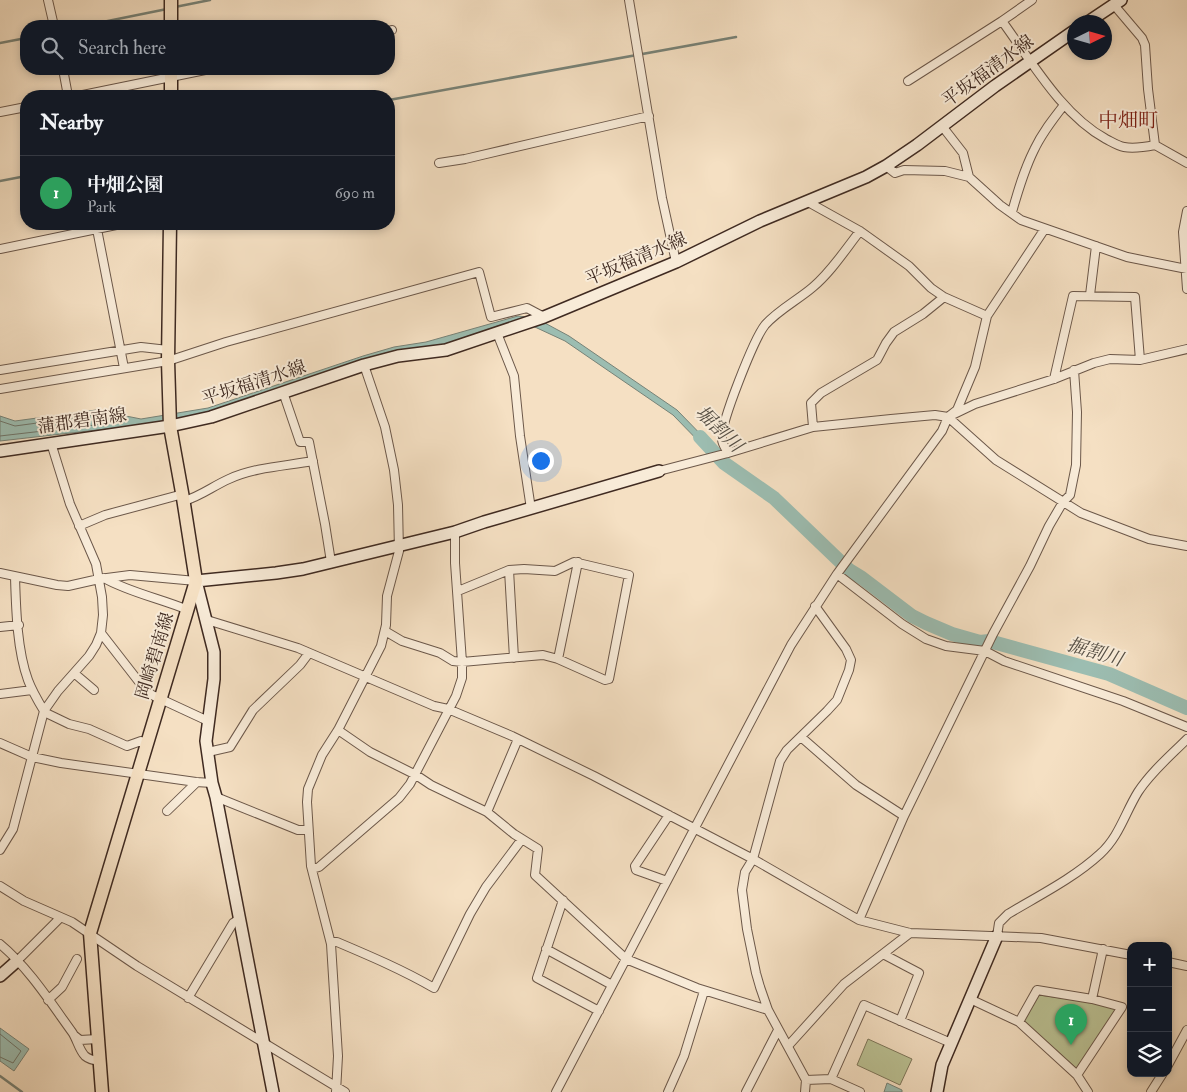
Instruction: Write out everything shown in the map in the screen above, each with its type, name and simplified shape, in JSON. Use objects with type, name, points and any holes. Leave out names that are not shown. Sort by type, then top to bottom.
[{"type":"main road","points":[[171,0],[171,20]]},
{"type":"main road","points":[[1098,15],[1117,2]]},
{"type":"main road","name":"平坂福清水線","points":[[170,422],[211,417],[364,365],[398,356],[446,350],[544,316],[676,262],[760,221],[866,177],[886,166],[1067,36]]},
{"type":"main road","points":[[171,90],[172,75]]},
{"type":"main road","name":"岡崎碧南線","points":[[102,1092],[90,933],[196,581],[170,422],[168,355],[170,230]]},
{"type":"main road","name":"蒲郡碧南線","points":[[0,450],[170,422]]},
{"type":"main road","points":[[273,1092],[212,783],[206,741],[215,667],[207,620],[196,581],[276,574],[399,546],[454,532],[659,471]]},
{"type":"main road","points":[[937,1092],[942,1065],[996,936]]},
{"type":"main road","points":[[0,976],[17,961]]},
{"type":"street","points":[[48,0],[53,20]]},
{"type":"street","points":[[629,0],[662,198],[676,262]]},
{"type":"street","points":[[908,81],[1032,0]]},
{"type":"street","points":[[1117,2],[1145,44],[1155,145]]},
{"type":"street","points":[[1002,21],[1064,104],[1079,121],[1096,134],[1116,145],[1138,148],[1155,145],[1187,164]]},
{"type":"street","points":[[64,75],[67,90]]},
{"type":"street","points":[[103,90],[164,75]]},
{"type":"street","points":[[1012,212],[1024,174],[1035,148],[1064,104]]},
{"type":"street","points":[[0,112],[20,108]]},
{"type":"street","points":[[439,163],[465,159],[649,116]]},
{"type":"street","points":[[942,126],[963,152],[969,178]]},
{"type":"street","points":[[886,166],[895,173],[904,170],[945,170],[969,178],[1000,205],[1021,220],[1044,230],[1074,238],[1127,257],[1164,266],[1186,268]]},
{"type":"street","points":[[808,202],[860,231],[909,266],[931,288],[944,297],[987,316]]},
{"type":"street","points":[[1187,211],[1183,232],[1187,289]]},
{"type":"street","points":[[0,249],[79,230]]},
{"type":"street","points":[[97,230],[124,368]]},
{"type":"street","points":[[556,1092],[791,645],[837,574],[942,431],[948,417],[957,410],[975,367],[987,316],[1044,230]]},
{"type":"street","points":[[728,453],[722,441],[722,432],[754,342],[765,325],[820,280],[860,231]]},
{"type":"street","points":[[1090,295],[1096,246]]},
{"type":"street","points":[[0,389],[124,368],[480,272],[491,317],[514,313],[527,308],[544,316]]},
{"type":"street","points":[[1054,379],[1073,296],[1135,297],[1140,360]]},
{"type":"street","points":[[813,427],[811,403],[822,393],[877,360],[894,332],[923,314],[944,297]]},
{"type":"street","points":[[497,333],[514,376],[520,436],[531,509]]},
{"type":"street","points":[[0,370],[141,347],[168,355]]},
{"type":"street","points":[[948,417],[975,404],[1110,359],[1140,360],[1187,349]]},
{"type":"street","points":[[339,1091],[331,942],[312,869],[307,802],[308,789],[322,755],[338,730],[381,646],[385,631],[387,596],[399,546],[398,505],[392,461],[385,427],[364,365]]},
{"type":"street","points":[[859,920],[904,816],[985,651],[1063,502],[1070,495],[1076,465],[1074,370]]},
{"type":"street","points":[[283,392],[300,442],[309,442],[331,562]]},
{"type":"street","points":[[659,471],[728,453],[813,427],[935,415],[948,417],[996,460],[1081,513],[1140,535],[1187,546]]},
{"type":"street","points":[[0,850],[13,829],[44,711],[89,656],[101,633],[103,614],[102,578],[70,504],[51,443]]},
{"type":"street","points":[[79,526],[106,515],[202,494],[230,478],[253,471],[313,461]]},
{"type":"street","points":[[312,869],[319,867],[393,803],[410,784],[456,696],[462,678],[462,662],[458,591],[454,563],[454,532]]},
{"type":"street","points":[[385,631],[402,641],[440,654],[453,661],[462,662],[543,655],[558,659],[605,680],[609,679],[629,576],[574,562],[555,571],[510,570],[458,591]]},
{"type":"street","points":[[558,659],[578,562]]},
{"type":"street","points":[[510,570],[514,658]]},
{"type":"street","points":[[0,573],[68,586],[102,578],[130,575],[196,581]]},
{"type":"street","points":[[837,574],[926,640],[946,646],[985,651],[1004,661],[1123,701],[1187,727]]},
{"type":"street","points":[[15,577],[18,625],[24,666],[32,690],[44,711],[69,724],[89,729],[127,746],[141,741],[147,743]]},
{"type":"street","points":[[102,578],[188,610]]},
{"type":"street","points":[[805,1092],[806,1080],[768,1010],[760,987],[747,929],[742,890],[745,872],[753,859],[780,761],[787,750],[837,700],[849,670],[851,660],[846,649],[815,606]]},
{"type":"street","points":[[207,620],[298,648],[366,678],[434,706],[448,709],[518,739],[695,828],[859,920],[910,933],[1041,938],[1127,954]]},
{"type":"street","points":[[0,627],[18,625]]},
{"type":"street","points":[[101,633],[143,687],[152,695],[208,722]]},
{"type":"street","points":[[208,752],[230,747],[253,710],[300,665],[309,653]]},
{"type":"street","points":[[74,673],[94,690]]},
{"type":"street","points":[[0,694],[32,690]]},
{"type":"street","points":[[338,730],[370,752],[416,775],[431,785],[487,812],[538,849],[535,875],[626,959],[704,991],[768,1010]]},
{"type":"street","points":[[801,737],[856,785],[904,816]]},
{"type":"street","points":[[487,812],[518,739]]},
{"type":"street","points":[[996,936],[999,923],[1008,914],[1083,867],[1101,853],[1118,831],[1138,792],[1158,767],[1187,739]]},
{"type":"street","points":[[0,743],[32,757],[61,763],[212,783]]},
{"type":"street","points":[[168,811],[197,782]]},
{"type":"street","points":[[216,797],[298,830],[308,830]]},
{"type":"street","points":[[667,881],[636,870],[635,866],[669,815]]},
{"type":"street","points":[[331,942],[337,942],[405,971],[434,988],[474,907],[486,887],[504,866],[522,839]]},
{"type":"street","points":[[0,886],[24,901],[72,922],[137,966],[339,1091]]},
{"type":"street","points":[[562,900],[537,978],[599,1011]]},
{"type":"street","points":[[17,961],[60,918]]},
{"type":"street","points":[[188,998],[233,923],[239,919]]},
{"type":"street","points":[[788,1046],[844,984],[910,933]]},
{"type":"street","points":[[0,944],[17,961],[48,1000],[75,1036],[83,1054],[94,1061],[100,1060]]},
{"type":"street","points":[[546,949],[612,985]]},
{"type":"street","points":[[1092,999],[1103,949]]},
{"type":"street","points":[[882,954],[919,974],[900,1021]]},
{"type":"street","points":[[48,1000],[62,987],[77,959]]},
{"type":"street","points":[[1172,963],[1187,966]]},
{"type":"street","points":[[1019,1022],[1037,990],[1092,999],[1122,1007],[1077,1075]]},
{"type":"street","points":[[668,1092],[684,1056],[704,991]]},
{"type":"street","points":[[970,999],[1019,1022],[1077,1075],[1088,1092]]},
{"type":"street","points":[[831,1079],[864,1005],[952,1043]]},
{"type":"street","points":[[746,1092],[778,1030]]},
{"type":"street","points":[[1172,1057],[1187,1030]]},
{"type":"street","points":[[75,1036],[80,1040],[98,1039]]},
{"type":"street","points":[[1151,1092],[1160,1077]]},
{"type":"street","points":[[806,1080],[831,1079],[860,1092]]},
{"type":"green space","points":[[1039,995],[1090,1002],[1116,1009],[1077,1069],[1024,1021]]},
{"type":"green space","points":[[868,1039],[912,1059],[900,1085],[857,1065]]},
{"type":"water","points":[[518,316],[543,322],[569,336],[677,410],[715,449],[709,452],[673,415],[565,341],[522,321],[208,414],[150,424],[0,441],[0,416],[15,421],[96,410],[141,419],[208,408],[363,356],[394,347],[426,342]]},
{"type":"water","points":[[0,1028],[29,1049],[14,1071],[0,1061]]},
{"type":"water","points":[[887,1083],[902,1090],[902,1092],[884,1092]]},
{"type":"waterway","points":[[175,7],[210,0]]},
{"type":"waterway","points":[[113,20],[167,9]]},
{"type":"waterway","points":[[395,99],[736,37]]},
{"type":"waterway","points":[[0,43],[20,39]]},
{"type":"waterway","points":[[0,181],[20,177]]},
{"type":"waterway","name":"堀割川","points":[[700,437],[724,463],[774,498],[849,570],[912,616],[952,634],[980,642],[989,641],[1109,674],[1187,708]]},
{"type":"waterway","points":[[0,1076],[22,1092]]},
{"type":"place","name":"中畑公園","points":[[1071,1045]]},
{"type":"district","name":"中畑町","points":[[1128,120]]},
{"type":"water label","name":"掘割川","points":[[1095,652]]}]
